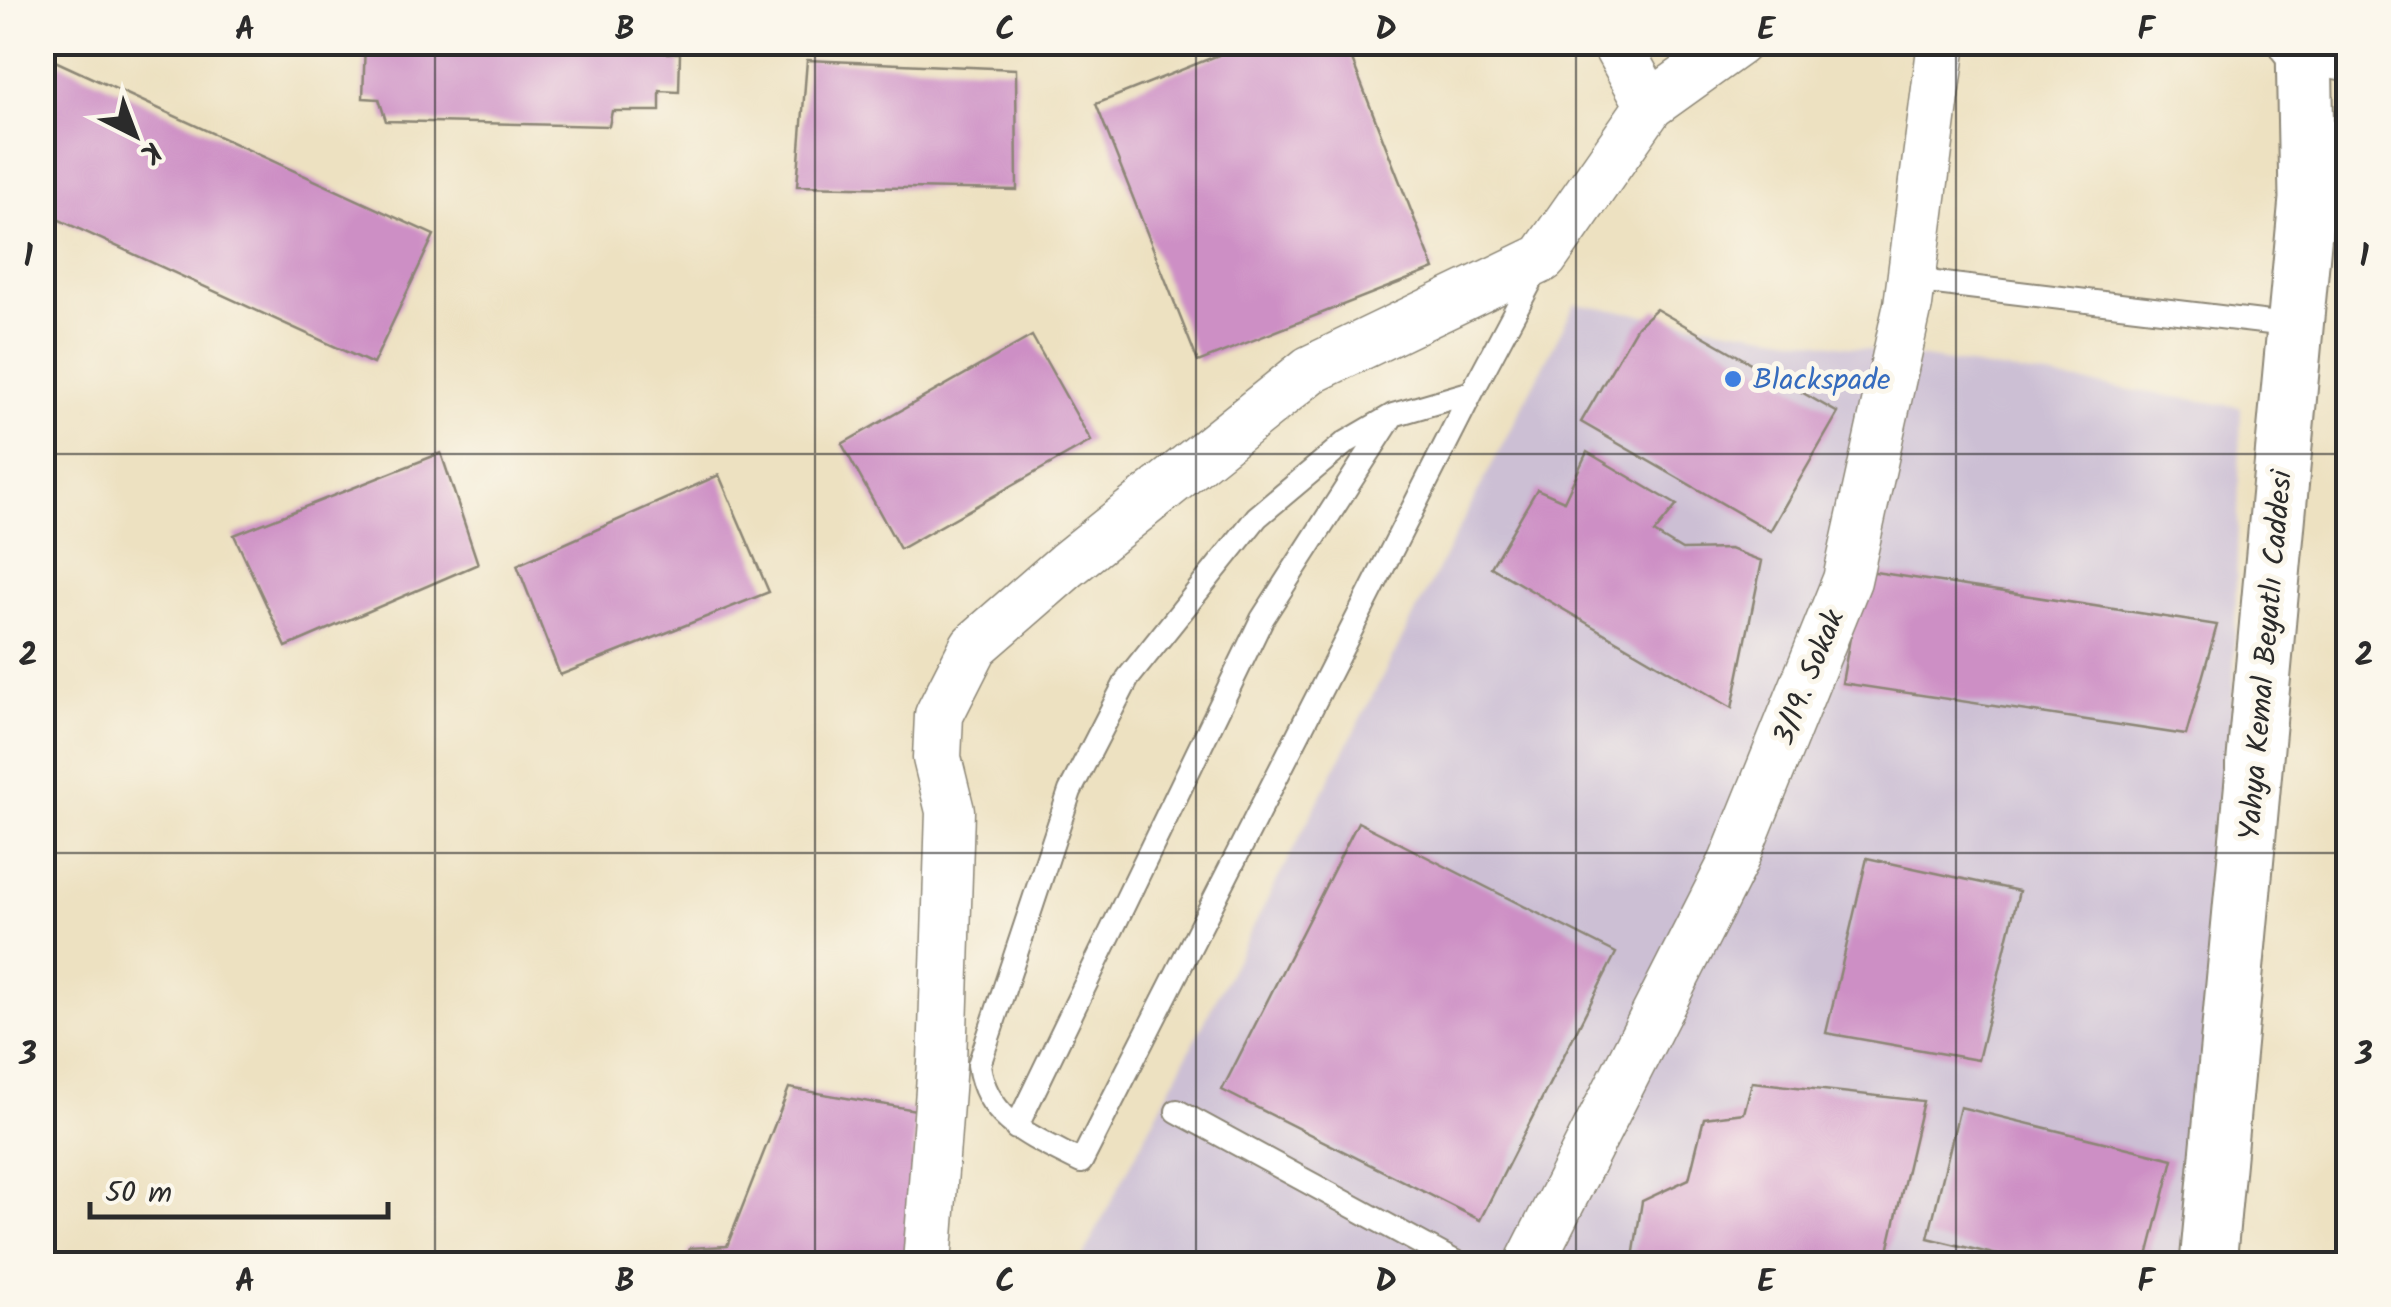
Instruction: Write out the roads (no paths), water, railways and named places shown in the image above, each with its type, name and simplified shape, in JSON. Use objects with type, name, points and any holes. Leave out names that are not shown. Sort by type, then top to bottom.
[{"type":"street","points":[[1615,42],[1650,105]]},
{"type":"street","points":[[927,1264],[942,1063],[950,811],[938,758],[938,714],[974,646],[1067,564],[1310,370],[1544,258],[1650,105],[1738,42]]},
{"type":"street","name":"3/19. Sokak","points":[[1529,1264],[1733,862],[1847,580],[1888,409],[1911,280],[1942,42]]},
{"type":"street","name":"Yahya Kemal Beyatlı Caddesi","points":[[2208,1264],[2307,198],[2316,46]]},
{"type":"lane","points":[[1472,392],[1393,415],[1345,443],[1258,517],[1128,678],[1070,791],[980,1053],[985,1092],[1016,1128],[1081,1162],[1544,258]]},
{"type":"lane","points":[[1911,280],[2295,326]]},
{"type":"lane","points":[[1016,1128],[1262,619],[1393,415]]},
{"type":"lane","points":[[1177,1111],[1459,1264]]},
{"type":"place","name":"Blackspade","points":[[1733,379]]}]
